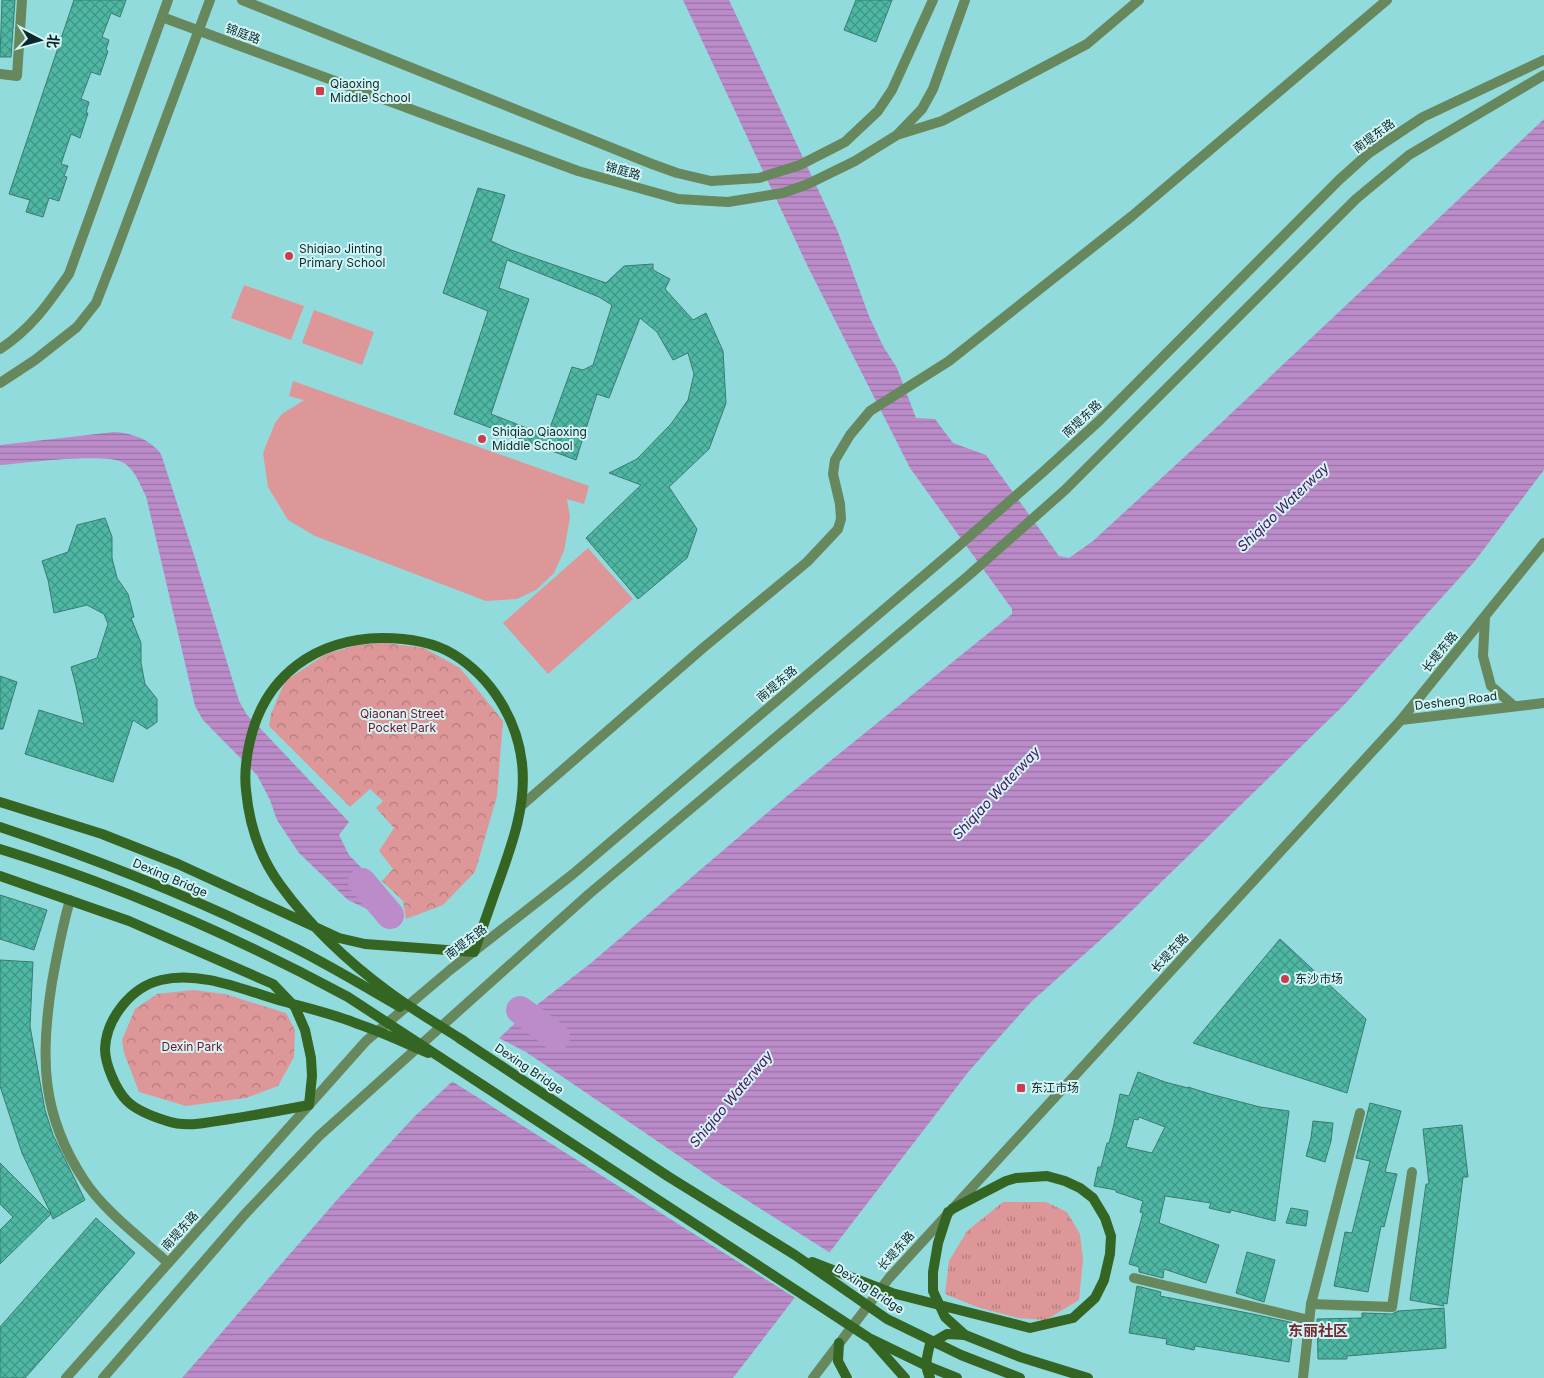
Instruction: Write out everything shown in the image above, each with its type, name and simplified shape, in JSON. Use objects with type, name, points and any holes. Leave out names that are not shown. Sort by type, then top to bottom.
[{"type":"main road","points":[[0,802],[102,834],[178,864],[339,938],[365,944],[474,952],[510,853],[520,816],[522,764],[519,744],[513,725],[500,699],[466,663],[451,653],[418,641],[397,638],[362,639],[338,643],[312,654],[290,670],[273,689],[261,708],[252,730],[244,770],[249,816],[267,863],[280,884],[312,924],[337,950],[390,993],[464,1041]]},
{"type":"main road","name":"Dexing Bridge","points":[[0,827],[124,871],[206,906],[298,949],[464,1041],[624,1148],[796,1255],[888,1319],[962,1355],[1020,1378]]},
{"type":"main road","points":[[0,849],[136,896],[292,966],[348,997],[452,1064],[869,1338],[927,1366],[958,1378]]},
{"type":"main road","points":[[0,876],[129,921],[273,984],[295,1007],[305,1030],[311,1058],[312,1076],[309,1105],[202,1123],[168,1122],[144,1112],[127,1101],[117,1088],[110,1072],[105,1050],[109,1031],[120,1008],[142,987],[160,980],[196,978],[231,985],[357,1023],[452,1064]]},
{"type":"main road","points":[[796,1255],[892,1293],[1030,1328],[1073,1318],[1095,1298],[1104,1280],[1110,1254],[1111,1236],[1105,1218],[1093,1198],[1080,1188],[1047,1176],[1016,1178],[1006,1181],[950,1211],[938,1243],[933,1272],[933,1292],[945,1317],[965,1335]]},
{"type":"main road","points":[[930,1378],[927,1372],[926,1359],[930,1344],[947,1334],[965,1335],[1020,1357],[1088,1378]]},
{"type":"main road","points":[[869,1338],[905,1378]]},
{"type":"main road","points":[[839,1343],[838,1360],[847,1378]]},
{"type":"street","points":[[0,74],[17,76],[22,0]]},
{"type":"street","points":[[0,348],[19,336],[50,302],[69,274],[168,0]]},
{"type":"street","points":[[0,383],[35,360],[77,327],[96,303],[210,0]]},
{"type":"street","name":"锦庭路","points":[[242,0],[652,164],[677,173],[711,181],[759,178],[800,165],[845,142],[878,111],[892,90],[933,0]]},
{"type":"street","name":"锦庭路","points":[[162,18],[578,171],[678,199],[728,202],[783,193],[808,184],[855,161],[896,135],[922,109],[933,89],[966,0]]},
{"type":"street","points":[[896,135],[942,121],[1087,44],[1139,0]]},
{"type":"street","points":[[521,806],[807,562],[838,529],[841,520],[840,504],[833,474],[835,460],[850,435],[870,410],[949,360],[1132,216],[1388,0]]},
{"type":"street","name":"南堤东路","points":[[66,1378],[366,1041],[450,970],[572,874],[1043,472],[1099,421],[1339,180],[1369,153],[1423,116],[1544,60]]},
{"type":"street","points":[[103,1378],[245,1214],[326,1129],[589,894],[968,576],[1065,490],[1356,198],[1409,155],[1544,75]]},
{"type":"street","name":"长堤东路","points":[[813,1378],[889,1278],[1401,720],[1544,543]]},
{"type":"street","name":"Desheng Road","points":[[1485,616],[1483,656],[1491,686],[1514,706]]},
{"type":"street","name":"Desheng Road","points":[[1401,720],[1544,703]]},
{"type":"street","points":[[70,900],[48,1005],[44,1046],[47,1086],[54,1119],[66,1149],[85,1181],[108,1208],[168,1263]]},
{"type":"street","points":[[1303,1378],[1311,1304],[1360,1113]]},
{"type":"street","points":[[1311,1304],[1392,1307],[1412,1172]]},
{"type":"street","points":[[1134,1278],[1309,1320]]},
{"type":"green space","points":[[244,285],[304,306],[291,340],[231,318]]},
{"type":"green space","points":[[314,310],[374,332],[362,365],[302,343]]},
{"type":"green space","points":[[293,381],[589,486],[584,504],[567,499],[570,517],[564,551],[554,573],[536,590],[517,599],[486,601],[315,536],[288,520],[268,487],[263,453],[275,423],[282,414],[304,400],[289,396]]},
{"type":"green space","points":[[588,548],[633,599],[548,674],[503,623]]},
{"type":"green space","name":"Qiaonan Street Pocket Park","points":[[385,643],[424,648],[460,668],[503,721],[497,796],[475,872],[443,905],[406,919],[403,901],[382,881],[393,869],[379,851],[394,828],[376,808],[383,801],[370,789],[350,807],[269,726],[271,714],[285,681],[326,654],[357,645]]},
{"type":"green space","name":"Dexin Park","points":[[193,990],[225,994],[286,1013],[295,1030],[294,1057],[278,1086],[246,1098],[186,1106],[139,1092],[124,1053],[122,1040],[135,1009],[157,994]]},
{"type":"green space","points":[[1003,1202],[1046,1202],[1067,1212],[1080,1234],[1083,1260],[1079,1300],[1046,1320],[1018,1318],[977,1307],[945,1294],[949,1261],[967,1231]]},
{"type":"water","name":"Shiqiao Waterway","points":[[683,0],[729,0],[838,232],[869,316],[883,346],[897,368],[916,418],[935,419],[953,443],[986,455],[1059,556],[1069,558],[1093,541],[1205,438],[1544,119],[1544,470],[1474,562],[1346,703],[1116,926],[1031,1002],[969,1071],[733,1378],[182,1378],[336,1201],[415,1116],[525,1014],[591,963],[787,796],[1012,614],[1012,609],[910,468],[808,267]]},
{"type":"water","points":[[114,432],[140,438],[152,444],[161,454],[239,701],[247,715],[349,822],[339,835],[349,855],[387,894],[386,911],[367,909],[348,900],[299,853],[277,820],[270,800],[257,775],[203,720],[195,706],[146,496],[137,478],[128,466],[115,460],[101,458],[0,465],[0,445]]},
{"type":"pier","points":[[497,1037],[526,1052],[710,1177],[832,1254],[797,1299],[450,1080]]},
{"type":"building","points":[[2,0],[15,0],[11,57],[0,57]]},
{"type":"building","points":[[74,0],[126,0],[120,17],[111,13],[102,37],[109,40],[106,50],[108,51],[100,75],[91,72],[81,99],[89,102],[86,113],[88,113],[80,138],[71,134],[61,164],[68,166],[64,176],[67,177],[59,201],[49,198],[43,217],[26,212],[30,200],[9,194]]},
{"type":"building","points":[[856,0],[892,0],[876,42],[844,30]]},
{"type":"building","points":[[478,188],[505,195],[491,241],[511,250],[606,283],[624,266],[653,264],[653,270],[670,279],[665,289],[693,320],[706,313],[723,351],[726,403],[709,449],[669,487],[697,529],[687,558],[638,599],[586,538],[641,485],[609,473],[637,459],[671,424],[688,400],[694,374],[688,353],[673,360],[657,332],[640,318],[609,398],[597,394],[576,460],[454,414],[488,311],[443,293]],"holes":[[[507,260],[599,297],[612,305],[593,365],[583,370],[572,367],[547,436],[491,414],[529,299],[499,288]]]},
{"type":"building","points":[[105,518],[112,537],[112,558],[117,578],[128,594],[134,617],[131,618],[141,643],[141,663],[145,684],[157,699],[157,722],[147,729],[133,720],[113,782],[25,754],[39,710],[84,724],[71,667],[97,658],[108,624],[104,614],[87,605],[54,613],[48,580],[42,561],[68,552],[77,525]]},
{"type":"building","points":[[0,676],[17,682],[3,729],[0,729]]},
{"type":"building","points":[[0,895],[47,910],[34,950],[0,939]]},
{"type":"building","name":"东沙市场","points":[[1280,939],[1366,1019],[1347,1093],[1193,1043]]},
{"type":"building","points":[[0,960],[33,962],[30,1026],[45,1110],[53,1135],[85,1200],[53,1219],[22,1153],[0,1086]]},
{"type":"building","points":[[1138,1072],[1165,1082],[1260,1107],[1289,1111],[1275,1221],[1231,1210],[1230,1213],[1209,1208],[1211,1203],[1165,1196],[1159,1223],[1219,1245],[1206,1283],[1164,1269],[1163,1278],[1139,1272],[1139,1267],[1129,1264],[1143,1213],[1140,1212],[1143,1201],[1116,1192],[1116,1190],[1094,1186],[1098,1167],[1101,1167],[1107,1143],[1109,1143],[1120,1094],[1129,1096]],"holes":[[[1139,1117],[1165,1127],[1152,1153],[1126,1147],[1134,1119],[1138,1120]]]},
{"type":"building","points":[[1370,1103],[1401,1111],[1385,1172],[1397,1174],[1384,1227],[1381,1226],[1368,1292],[1334,1286],[1345,1232],[1352,1233],[1370,1161],[1356,1158]]},
{"type":"building","points":[[1313,1121],[1333,1123],[1331,1141],[1325,1162],[1306,1156]]},
{"type":"building","points":[[1462,1125],[1468,1177],[1463,1177],[1447,1304],[1443,1303],[1444,1306],[1410,1300],[1426,1184],[1429,1184],[1423,1129]]},
{"type":"building","points":[[0,1163],[51,1214],[0,1264],[0,1230],[13,1217],[0,1204]]},
{"type":"building","points":[[1291,1208],[1308,1211],[1306,1226],[1286,1223]]},
{"type":"building","points":[[96,1218],[135,1253],[25,1378],[0,1378],[0,1327]]},
{"type":"building","points":[[1247,1252],[1275,1260],[1264,1302],[1236,1293]]},
{"type":"building","points":[[1137,1286],[1161,1292],[1160,1296],[1294,1323],[1289,1362],[1195,1346],[1194,1350],[1166,1344],[1167,1339],[1129,1333]]},
{"type":"building","points":[[1444,1308],[1446,1348],[1347,1356],[1347,1359],[1318,1359],[1317,1319],[1362,1318],[1362,1313],[1392,1314],[1398,1311]]},
{"type":"waterway","points":[[362,882],[390,915]]},
{"type":"waterway","points":[[520,1010],[556,1037]]},
{"type":"place","name":"Qiaoxing Middle School","points":[[320,91]]},
{"type":"place","name":"Shiqiao Jinting Primary School","points":[[289,256]]},
{"type":"place","name":"Shiqiao Qiaoxing Middle School","points":[[482,439]]},
{"type":"place","name":"东沙市场","points":[[1285,979]]},
{"type":"place","name":"东江市场","points":[[1021,1088]]},
{"type":"district","name":"东丽社区","points":[[1318,1331]]}]
